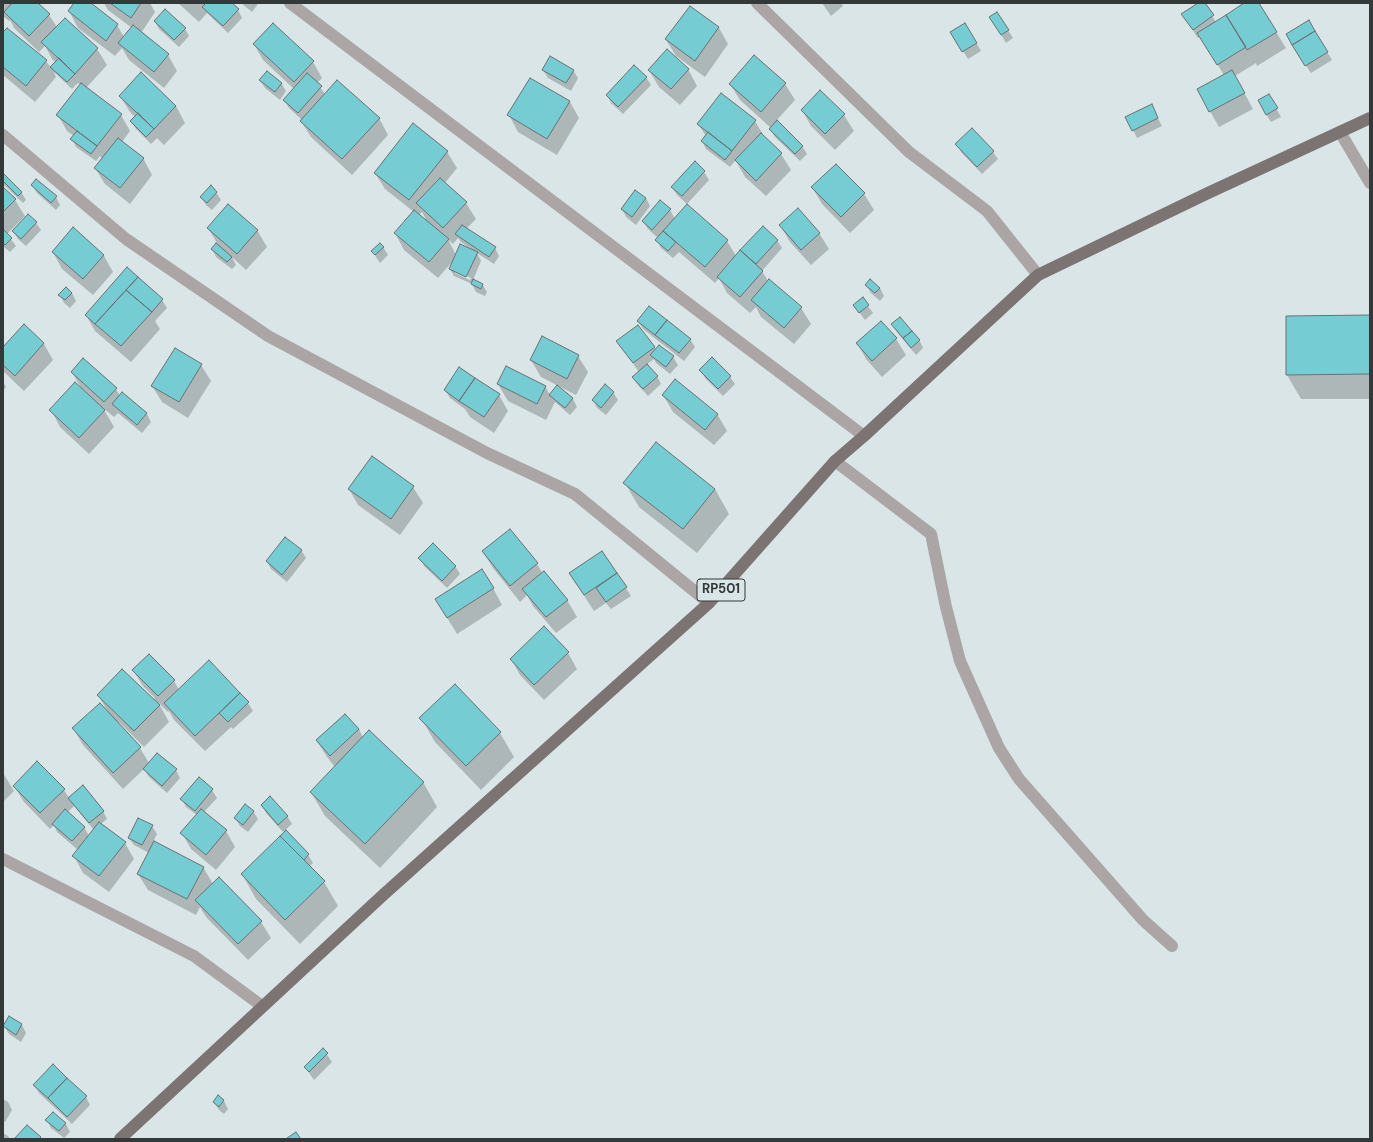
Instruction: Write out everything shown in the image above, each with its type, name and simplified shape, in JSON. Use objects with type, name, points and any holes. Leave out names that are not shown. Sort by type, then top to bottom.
[{"type":"main road","name":"RP501","points":[[120,1139],[262,1006],[471,815],[709,603],[835,461],[1038,275],[1208,193],[1370,118]]},
{"type":"street","points":[[290,3],[864,436]]},
{"type":"street","points":[[757,3],[909,152],[987,211],[1038,275]]},
{"type":"street","points":[[1340,132],[1370,183]]},
{"type":"street","points":[[3,135],[126,240],[268,336],[487,454],[575,494],[709,603]]},
{"type":"street","points":[[835,461],[931,534],[946,607],[960,661],[999,748],[1019,779],[1143,920],[1172,946]]},
{"type":"street","points":[[3,859],[194,956],[262,1006]]},
{"type":"building","points":[[12,3],[38,3],[50,14],[29,36],[4,12]]},
{"type":"building","points":[[74,3],[91,3],[118,24],[106,41],[68,11]]},
{"type":"building","points":[[110,3],[141,3],[131,18]]},
{"type":"building","points":[[206,3],[232,3],[239,9],[223,26],[202,7]]},
{"type":"building","points":[[1198,3],[1205,3],[1214,15],[1193,30],[1181,14]]},
{"type":"building","points":[[1244,3],[1259,3],[1277,32],[1247,50],[1226,15]]},
{"type":"building","points":[[690,6],[719,27],[695,61],[665,39]]},
{"type":"building","points":[[165,9],[186,28],[174,40],[154,21]]},
{"type":"building","points":[[997,12],[1009,30],[1001,35],[989,17]]},
{"type":"building","points":[[1226,15],[1246,47],[1217,65],[1197,33]]},
{"type":"building","points":[[65,18],[98,48],[75,74],[41,42]]},
{"type":"building","points":[[1309,20],[1315,31],[1292,45],[1286,34]]},
{"type":"building","points":[[273,23],[314,61],[294,82],[253,44]]},
{"type":"building","points":[[965,23],[977,43],[962,52],[950,32]]},
{"type":"building","points":[[133,25],[169,54],[154,72],[118,43]]},
{"type":"building","points":[[7,28],[47,60],[26,86],[3,67],[3,32]]},
{"type":"building","points":[[1315,31],[1328,52],[1305,66],[1292,45]]},
{"type":"building","points":[[667,49],[689,69],[671,89],[648,70]]},
{"type":"building","points":[[754,55],[786,83],[761,112],[729,84]]},
{"type":"building","points":[[550,56],[574,70],[566,83],[542,70]]},
{"type":"building","points":[[59,58],[75,74],[67,82],[50,67]]},
{"type":"building","points":[[634,65],[647,77],[618,107],[606,95]]},
{"type":"building","points":[[1232,70],[1245,93],[1209,112],[1197,89]]},
{"type":"building","points":[[267,71],[282,83],[275,92],[259,80]]},
{"type":"building","points":[[141,72],[176,106],[154,129],[119,96]]},
{"type":"building","points":[[307,73],[322,86],[298,113],[283,100]]},
{"type":"building","points":[[530,78],[570,101],[547,139],[507,115]]},
{"type":"building","points":[[337,80],[380,118],[342,159],[300,121]]},
{"type":"building","points":[[81,83],[122,114],[97,146],[56,115]]},
{"type":"building","points":[[820,90],[845,114],[825,134],[801,110]]},
{"type":"building","points":[[721,93],[756,120],[732,151],[697,124]]},
{"type":"building","points":[[1269,94],[1278,108],[1266,115],[1258,100]]},
{"type":"building","points":[[1152,104],[1158,118],[1132,131],[1125,117]]},
{"type":"building","points":[[138,113],[154,129],[146,137],[130,121]]},
{"type":"building","points":[[777,120],[803,146],[795,154],[769,129]]},
{"type":"building","points":[[413,123],[448,151],[409,200],[374,173]]},
{"type":"building","points":[[972,128],[994,151],[977,167],[955,144]]},
{"type":"building","points":[[77,131],[97,146],[91,154],[70,139]]},
{"type":"building","points":[[708,132],[732,151],[725,160],[701,141]]},
{"type":"building","points":[[761,133],[782,153],[756,181],[735,160]]},
{"type":"building","points":[[118,138],[144,158],[120,188],[94,168]]},
{"type":"building","points":[[695,161],[705,171],[682,196],[671,187]]},
{"type":"building","points":[[836,164],[865,193],[841,217],[811,187]]},
{"type":"building","points":[[3,173],[22,192],[18,196],[3,181]]},
{"type":"building","points":[[440,178],[467,202],[443,228],[416,203]]},
{"type":"building","points":[[36,179],[57,196],[51,203],[31,185]]},
{"type":"building","points":[[211,185],[217,192],[207,203],[200,197]]},
{"type":"building","points":[[3,187],[16,199],[3,212]]},
{"type":"building","points":[[635,190],[646,198],[632,217],[621,209]]},
{"type":"building","points":[[660,200],[671,209],[652,230],[642,221]]},
{"type":"building","points":[[228,204],[258,230],[237,254],[207,228]]},
{"type":"building","points":[[687,204],[728,240],[705,267],[663,231]]},
{"type":"building","points":[[798,208],[820,233],[801,250],[779,225]]},
{"type":"building","points":[[414,210],[449,239],[429,262],[394,233]]},
{"type":"building","points":[[28,214],[37,222],[21,239],[12,231]]},
{"type":"building","points":[[462,225],[496,247],[489,257],[455,234]]},
{"type":"building","points":[[763,226],[778,240],[756,264],[740,250]]},
{"type":"building","points":[[73,227],[104,255],[83,279],[52,252]]},
{"type":"building","points":[[3,229],[12,238],[5,245],[3,243]]},
{"type":"building","points":[[663,231],[676,242],[668,251],[655,240]]},
{"type":"building","points":[[216,243],[232,257],[227,262],[211,249]]},
{"type":"building","points":[[380,243],[384,247],[375,255],[371,251]]},
{"type":"building","points":[[460,244],[478,252],[466,277],[449,269]]},
{"type":"building","points":[[740,250],[763,271],[740,297],[717,277]]},
{"type":"building","points":[[127,267],[138,277],[95,324],[85,315]]},
{"type":"building","points":[[138,277],[163,299],[152,312],[126,290]]},
{"type":"building","points":[[473,279],[483,284],[481,289],[471,284]]},
{"type":"building","points":[[769,279],[802,307],[784,328],[751,300]]},
{"type":"building","points":[[870,279],[880,288],[875,293],[865,285]]},
{"type":"building","points":[[66,287],[72,293],[65,300],[58,295]]},
{"type":"building","points":[[126,290],[152,312],[121,346],[95,324]]},
{"type":"building","points":[[863,297],[869,305],[859,313],[853,305]]},
{"type":"building","points":[[649,306],[667,320],[655,335],[637,321]]},
{"type":"building","points":[[1370,315],[1370,374],[1286,375],[1286,316]]},
{"type":"building","points":[[900,317],[912,331],[903,338],[891,324]]},
{"type":"building","points":[[667,320],[691,339],[679,353],[655,335]]},
{"type":"building","points":[[881,321],[897,338],[872,361],[856,343]]},
{"type":"building","points":[[24,324],[44,343],[15,376],[3,365],[3,347]]},
{"type":"building","points":[[638,325],[655,347],[633,363],[616,341]]},
{"type":"building","points":[[912,331],[920,340],[911,348],[903,338]]},
{"type":"building","points":[[542,336],[579,355],[567,379],[530,360]]},
{"type":"building","points":[[659,345],[674,356],[666,367],[650,355]]},
{"type":"building","points":[[175,348],[202,364],[179,402],[151,386]]},
{"type":"building","points":[[712,357],[731,376],[718,389],[699,370]]},
{"type":"building","points":[[83,358],[117,388],[104,402],[71,372]]},
{"type":"building","points":[[647,364],[658,376],[643,389],[632,377]]},
{"type":"building","points":[[506,366],[546,386],[537,404],[497,384]]},
{"type":"building","points":[[459,367],[475,378],[459,401],[444,390]]},
{"type":"building","points":[[475,378],[500,394],[484,417],[459,401]]},
{"type":"building","points":[[675,379],[718,414],[705,430],[662,395]]},
{"type":"building","points":[[75,382],[105,410],[79,438],[49,410]]},
{"type":"building","points":[[605,384],[614,392],[601,408],[592,400]]},
{"type":"building","points":[[557,385],[573,398],[565,408],[549,395]]},
{"type":"building","points":[[122,392],[147,413],[137,425],[112,404]]},
{"type":"building","points":[[656,442],[715,489],[683,529],[623,483]]},
{"type":"building","points":[[372,456],[414,486],[391,519],[348,489]]},
{"type":"building","points":[[510,529],[538,563],[510,586],[482,551]]},
{"type":"building","points":[[285,537],[302,550],[282,575],[266,561]]},
{"type":"building","points":[[433,543],[456,566],[442,581],[418,558]]},
{"type":"building","points":[[602,551],[617,573],[584,595],[569,573]]},
{"type":"building","points":[[482,569],[494,588],[447,618],[435,599]]},
{"type":"building","points":[[544,571],[568,600],[546,617],[522,589]]},
{"type":"building","points":[[617,573],[627,587],[606,602],[596,588]]},
{"type":"building","points":[[544,626],[569,652],[534,685],[510,659]]},
{"type":"building","points":[[149,654],[175,680],[158,696],[132,670]]},
{"type":"building","points":[[209,660],[240,693],[195,736],[164,703]]},
{"type":"building","points":[[122,669],[160,705],[134,731],[97,695]]},
{"type":"building","points":[[455,684],[501,732],[466,766],[419,718]]},
{"type":"building","points":[[240,693],[249,702],[228,722],[219,713]]},
{"type":"building","points":[[100,703],[141,747],[113,773],[72,728]]},
{"type":"building","points":[[345,714],[359,729],[330,756],[316,740]]},
{"type":"building","points":[[369,730],[424,782],[365,844],[310,792]]},
{"type":"building","points":[[157,753],[177,769],[162,786],[143,769]]},
{"type":"building","points":[[37,761],[65,789],[40,813],[13,786]]},
{"type":"building","points":[[199,777],[213,789],[195,811],[180,799]]},
{"type":"building","points":[[83,785],[104,811],[89,823],[68,798]]},
{"type":"building","points":[[270,796],[288,816],[278,825],[261,805]]},
{"type":"building","points":[[245,804],[254,811],[243,825],[234,818]]},
{"type":"building","points":[[65,809],[85,827],[72,841],[52,824]]},
{"type":"building","points":[[201,809],[227,830],[206,855],[180,833]]},
{"type":"building","points":[[138,818],[153,825],[142,845],[128,838]]},
{"type":"building","points":[[99,822],[126,842],[99,876],[72,856]]},
{"type":"building","points":[[286,830],[309,854],[304,860],[280,836]]},
{"type":"building","points":[[280,836],[325,881],[285,920],[241,874]]},
{"type":"building","points":[[154,841],[204,867],[187,899],[137,874]]},
{"type":"building","points":[[219,877],[262,921],[238,944],[195,900]]},
{"type":"building","points":[[9,1016],[22,1024],[16,1035],[3,1026]]},
{"type":"building","points":[[323,1048],[328,1053],[309,1072],[304,1067]]},
{"type":"building","points":[[53,1064],[67,1078],[48,1098],[33,1085]]},
{"type":"building","points":[[67,1078],[87,1096],[67,1117],[48,1098]]},
{"type":"building","points":[[218,1095],[224,1100],[219,1107],[213,1102]]},
{"type":"building","points":[[53,1112],[66,1123],[59,1131],[45,1120]]},
{"type":"building","points":[[27,1125],[41,1137],[39,1139],[14,1139]]},
{"type":"building","points":[[296,1132],[301,1139],[287,1138]]}]
